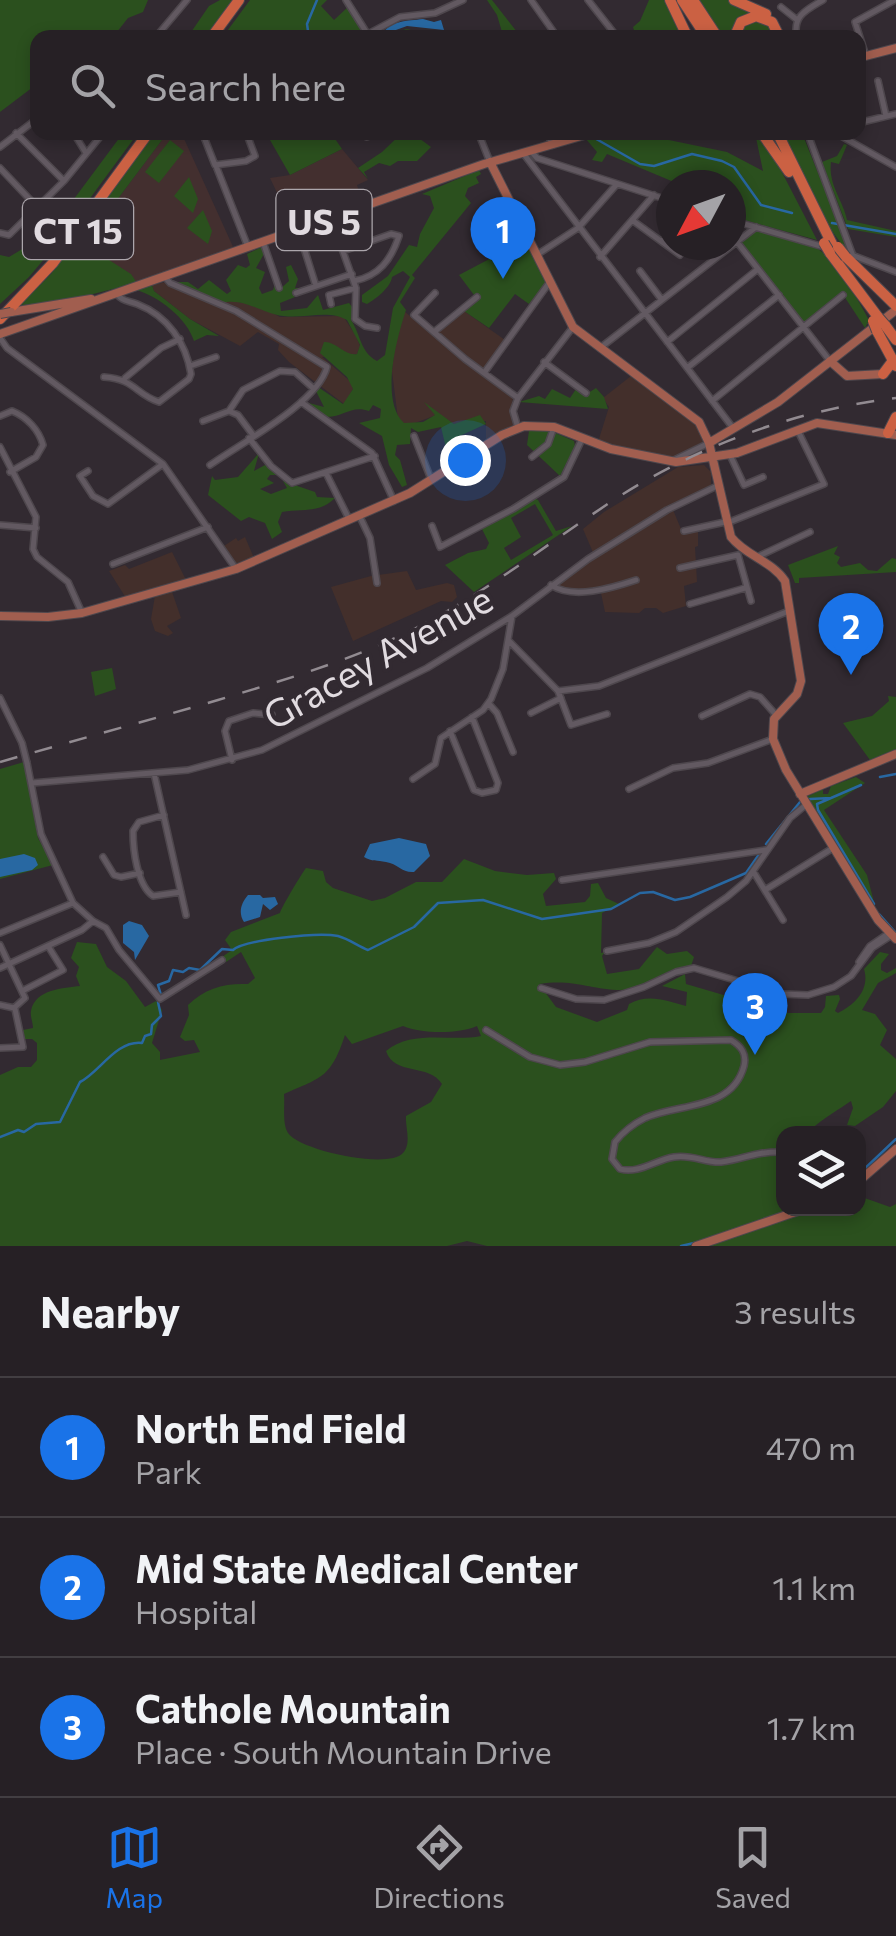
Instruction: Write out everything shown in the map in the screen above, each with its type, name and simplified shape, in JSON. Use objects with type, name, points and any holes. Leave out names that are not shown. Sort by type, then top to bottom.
[{"type":"highway","points":[[220,30],[242,0]]},
{"type":"highway","points":[[670,0],[684,30]]},
{"type":"highway","points":[[682,0],[701,30]]},
{"type":"highway","points":[[693,0],[713,30]]},
{"type":"highway","points":[[734,0],[773,18],[778,30]]},
{"type":"highway","points":[[738,30],[741,22],[756,16],[772,22],[777,30]]},
{"type":"highway","name":"CT 15","points":[[3,314],[53,263],[139,140]]},
{"type":"highway","points":[[766,140],[883,322],[892,369]]},
{"type":"highway","points":[[773,140],[788,172]]},
{"type":"highway","points":[[781,140],[858,291],[896,340]]},
{"type":"highway","points":[[836,249],[894,304]]},
{"type":"highway","points":[[893,432],[896,417]]},
{"type":"main road","points":[[866,56],[896,48]]},
{"type":"main road","name":"US 5","points":[[0,336],[62,309],[490,162],[569,140]]},
{"type":"main road","points":[[490,162],[572,327],[695,418],[709,444],[731,537],[739,551],[783,577],[792,610],[801,681],[796,694],[776,716],[773,739],[782,764],[806,804],[892,936]]},
{"type":"main road","points":[[709,444],[778,402],[894,304]]},
{"type":"main road","name":"US 5","points":[[3,314],[62,309]]},
{"type":"main road","points":[[830,361],[846,375],[892,369]]},
{"type":"main road","points":[[0,616],[82,613],[236,569],[432,482],[518,428],[554,427],[626,453],[672,462],[730,455],[796,429],[827,422],[893,432]]},
{"type":"main road","points":[[800,794],[896,754]]},
{"type":"main road","points":[[866,1175],[896,1149]]},
{"type":"main road","points":[[696,1246],[782,1216]]},
{"type":"street","points":[[162,30],[187,0]]},
{"type":"street","points":[[346,0],[365,30]]},
{"type":"street","points":[[379,30],[400,17],[435,13],[464,0]]},
{"type":"street","points":[[531,0],[552,30]]},
{"type":"street","points":[[857,30],[855,22],[895,0]]},
{"type":"street","points":[[796,20],[818,1]]},
{"type":"street","points":[[592,2],[612,30]]},
{"type":"street","points":[[781,7],[796,20],[797,30]]},
{"type":"street","points":[[878,81],[886,116]]},
{"type":"street","points":[[866,121],[896,114]]},
{"type":"street","points":[[0,147],[30,123]]},
{"type":"street","points":[[16,133],[64,181]]},
{"type":"street","points":[[78,140],[86,152]]},
{"type":"street","points":[[2,235],[64,181],[97,140]]},
{"type":"street","points":[[205,140],[248,247]]},
{"type":"street","points":[[216,165],[246,161],[254,156],[249,140]]},
{"type":"street","points":[[482,140],[490,162]]},
{"type":"street","points":[[550,140],[552,145]]},
{"type":"street","points":[[810,140],[843,225],[836,249]]},
{"type":"street","points":[[848,140],[896,165]]},
{"type":"street","points":[[527,152],[654,195],[600,257]]},
{"type":"street","points":[[527,152],[578,228],[734,430]]},
{"type":"street","points":[[0,168],[37,208]]},
{"type":"street","points":[[536,256],[578,228],[617,184]]},
{"type":"street","points":[[330,218],[354,281],[355,320],[377,328]]},
{"type":"street","points":[[632,220],[656,238]]},
{"type":"street","points":[[746,224],[836,249],[896,272]]},
{"type":"street","points":[[746,235],[756,227]]},
{"type":"street","points":[[298,229],[316,284]]},
{"type":"street","points":[[331,304],[329,295],[378,272],[400,236],[390,234],[343,250]]},
{"type":"street","points":[[263,242],[279,288]]},
{"type":"street","points":[[746,254],[830,361]]},
{"type":"street","points":[[600,348],[714,260]]},
{"type":"street","points":[[666,342],[758,269]]},
{"type":"street","points":[[640,271],[662,300]]},
{"type":"street","points":[[164,276],[170,284],[236,311],[286,345],[326,365],[326,373],[302,402],[210,465]]},
{"type":"street","points":[[296,293],[316,284],[354,281]]},
{"type":"street","points":[[484,373],[550,283]]},
{"type":"street","points":[[104,377],[124,378],[159,402],[189,379],[190,366],[174,330],[139,304],[120,299],[116,293]]},
{"type":"street","points":[[435,293],[414,316],[518,398]]},
{"type":"street","points":[[687,368],[779,295]]},
{"type":"street","points":[[712,401],[843,295]]},
{"type":"street","points":[[434,332],[477,297]]},
{"type":"street","points":[[518,428],[513,411],[518,398],[572,327]]},
{"type":"street","points":[[0,336],[7,348],[163,464],[236,569]]},
{"type":"street","points":[[124,378],[161,348],[180,339]]},
{"type":"street","points":[[190,366],[216,357]]},
{"type":"street","points":[[544,362],[586,393]]},
{"type":"street","points":[[203,421],[228,411],[243,390],[280,372],[295,372],[314,389]]},
{"type":"street","points":[[302,402],[375,456],[394,501]]},
{"type":"street","points":[[0,416],[12,411],[23,416],[41,436],[43,445],[36,457],[10,472]]},
{"type":"street","points":[[228,411],[238,416],[268,463],[290,482],[298,483],[375,456]]},
{"type":"street","points":[[532,456],[548,444],[554,427]]},
{"type":"street","points":[[684,530],[725,523],[824,484],[796,429]]},
{"type":"street","points":[[414,436],[432,482]]},
{"type":"street","points":[[432,526],[440,548],[522,504],[564,477],[582,439]]},
{"type":"street","points":[[672,462],[709,444]]},
{"type":"street","points":[[0,447],[36,517],[33,548],[37,557],[65,578],[82,613]]},
{"type":"street","points":[[730,455],[744,485],[764,477]]},
{"type":"street","points":[[88,471],[80,476],[90,493],[108,504],[163,464]]},
{"type":"street","points":[[326,472],[370,538],[377,583]]},
{"type":"street","name":"Gracey Avenue","points":[[32,783],[188,770],[262,750],[427,668],[512,616],[550,585],[667,510],[717,486]]},
{"type":"street","points":[[0,525],[36,528]]},
{"type":"street","points":[[113,564],[208,528]]},
{"type":"street","points":[[756,558],[810,532]]},
{"type":"street","points":[[680,568],[739,551],[750,601]]},
{"type":"street","points":[[550,585],[582,592],[636,580]]},
{"type":"street","points":[[690,604],[745,588]]},
{"type":"street","points":[[532,712],[559,694],[599,686],[792,610]]},
{"type":"street","points":[[413,779],[433,767],[439,741],[489,704],[502,673],[512,616]]},
{"type":"street","points":[[509,641],[559,694],[573,726],[607,714]]},
{"type":"street","points":[[702,716],[750,694],[760,698],[776,716]]},
{"type":"street","points":[[0,698],[22,743],[40,834],[73,903],[93,922],[106,928],[160,1000],[222,960]]},
{"type":"street","points":[[489,704],[497,713],[513,752]]},
{"type":"street","points":[[232,760],[225,731],[229,721],[252,714],[272,715]]},
{"type":"street","points":[[450,731],[473,788],[479,792],[496,790],[498,783],[472,717]]},
{"type":"street","points":[[629,789],[674,768],[708,763],[773,739]]},
{"type":"street","points":[[154,773],[186,916]]},
{"type":"street","points":[[607,951],[649,943],[680,930],[732,893],[753,871],[790,818],[806,804]]},
{"type":"street","points":[[164,816],[134,827],[132,838],[140,874],[144,889],[153,896],[181,892]]},
{"type":"street","points":[[765,890],[833,848]]},
{"type":"street","points":[[562,880],[766,850]]},
{"type":"street","points":[[103,856],[114,875],[140,874]]},
{"type":"street","points":[[753,871],[784,919]]},
{"type":"street","points":[[0,933],[73,903]]},
{"type":"street","points":[[0,968],[93,922]]},
{"type":"street","points":[[541,988],[576,999],[604,1000],[694,968],[795,996],[844,981],[857,971],[872,948],[892,936]]},
{"type":"street","points":[[0,945],[25,994]]},
{"type":"street","points":[[14,1008],[25,994],[63,970],[48,946]]},
{"type":"street","points":[[0,1005],[14,1008]]},
{"type":"street","points":[[0,1048],[23,1047],[14,1008]]},
{"type":"street","points":[[486,1030],[530,1057],[560,1065],[585,1062],[650,1042],[732,1040],[742,1049],[744,1058],[742,1071],[732,1086],[702,1104],[638,1122],[614,1142],[612,1159],[628,1171],[677,1156],[716,1162],[753,1152],[776,1152]]},
{"type":"shaded area","points":[[162,140],[185,140],[234,249],[137,283],[84,244]]},
{"type":"shaded area","points":[[342,149],[368,180],[357,185],[362,201],[292,224],[270,178],[290,175]]},
{"type":"shaded area","points":[[171,281],[260,306],[280,317],[343,316],[360,346],[357,354],[322,357],[351,382],[353,389],[344,404],[289,362],[278,350],[279,344],[258,332],[240,346],[190,319],[154,291],[152,285]]},
{"type":"shaded area","points":[[404,311],[432,335],[464,311],[505,340],[480,373],[513,398],[513,425],[486,443],[486,421],[454,424],[439,414],[415,423],[398,419],[392,371],[397,327]]},
{"type":"shaded area","points":[[631,376],[695,421],[703,442],[672,460],[598,442],[609,407],[603,398]]},
{"type":"shaded area","points":[[704,465],[711,472],[711,486],[671,505],[681,529],[698,525],[697,582],[684,586],[686,606],[663,613],[656,608],[645,608],[639,613],[605,612],[601,593],[596,589],[581,591],[553,585],[595,557],[583,529],[604,512],[678,467]]},
{"type":"shaded area","points":[[245,537],[254,558],[237,566],[224,546]]},
{"type":"shaded area","points":[[172,552],[186,580],[170,586],[181,618],[167,626],[173,633],[168,636],[155,631],[151,619],[156,590],[126,598],[109,571],[125,565],[129,569]]},
{"type":"shaded area","points":[[407,571],[416,590],[447,583],[454,585],[457,597],[353,641],[331,587]]},
{"type":"green space","points":[[0,0],[148,0],[143,12],[128,18],[119,30],[30,30],[30,89],[0,112]]},
{"type":"green space","points":[[220,0],[234,0],[212,30],[192,30],[209,6]]},
{"type":"green space","points":[[250,0],[327,0],[321,6],[334,20],[348,7],[363,30],[228,30]]},
{"type":"green space","points":[[487,0],[492,0],[516,30],[501,30]]},
{"type":"green space","points":[[649,0],[666,0],[681,30],[634,30]]},
{"type":"green space","points":[[697,0],[730,0],[755,14],[739,30],[717,30]]},
{"type":"green space","points":[[753,19],[767,21],[773,30],[739,30]]},
{"type":"green space","points":[[118,140],[133,140],[63,235],[54,241],[50,252],[0,304],[0,255],[9,257],[34,242],[45,223],[71,203]]},
{"type":"green space","points":[[148,140],[162,140],[84,244],[131,274],[137,283],[57,303],[20,305],[51,274]]},
{"type":"green space","points":[[170,140],[184,151],[159,183],[145,172]]},
{"type":"green space","points":[[270,140],[336,140],[342,149],[290,175]]},
{"type":"green space","points":[[395,140],[422,140],[431,147],[417,161],[398,161],[390,166],[379,163],[364,172],[368,179],[358,168]]},
{"type":"green space","points":[[587,140],[669,140],[727,152],[763,171],[756,140],[763,140],[817,240],[746,220],[746,170],[656,170],[656,175],[607,154],[602,162],[592,160],[597,152]]},
{"type":"green space","points":[[786,140],[805,140],[846,250],[829,227]]},
{"type":"green space","points":[[847,145],[839,164],[831,162],[831,170],[847,220],[896,231],[896,237],[848,229],[822,162],[837,156]]},
{"type":"green space","points":[[479,170],[479,183],[468,188],[465,196],[471,203],[412,275],[415,278],[400,302],[406,310],[395,350],[392,383],[397,413],[404,423],[423,422],[435,415],[424,402],[454,424],[480,415],[486,424],[453,439],[449,445],[459,462],[446,448],[441,427],[418,432],[411,428],[410,444],[397,445],[395,455],[407,485],[402,487],[389,465],[382,436],[359,423],[380,418],[381,409],[373,405],[369,411],[357,409],[327,417],[305,402],[324,407],[315,389],[318,387],[343,404],[353,389],[347,377],[320,353],[324,342],[357,354],[360,345],[347,320],[332,315],[275,315],[238,302],[221,303],[173,282],[188,282],[198,289],[209,280],[227,294],[231,291],[226,280],[238,265],[250,265],[247,254],[262,247],[265,252],[256,268],[265,272],[259,288],[262,294],[273,290],[275,284],[278,291],[289,281],[286,267],[291,265],[298,279],[295,288],[303,288],[295,297],[280,303],[281,311],[307,308],[318,295],[323,310],[349,303],[361,343],[377,361],[385,355],[393,308],[410,277],[403,271],[392,277],[386,289],[367,304],[362,302],[362,295],[388,276],[409,245],[417,247],[434,208],[430,196],[422,194]]},
{"type":"green space","points":[[189,177],[198,199],[193,213],[174,196]]},
{"type":"green space","points":[[203,210],[212,231],[208,244],[187,228]]},
{"type":"green space","points":[[757,230],[804,243],[825,254],[865,312],[869,320],[865,328],[842,293],[804,323],[746,249],[746,239]]},
{"type":"green space","points":[[521,233],[546,283],[529,304],[515,294],[489,328],[464,311],[477,299],[459,275],[495,256],[499,253],[496,246]]},
{"type":"green space","points":[[152,285],[154,291],[190,319],[219,336],[207,335],[194,341],[171,309],[136,290]]},
{"type":"green space","points":[[596,388],[608,409],[519,402],[539,396],[545,399],[552,389],[570,398],[576,389],[585,395]]},
{"type":"green space","points":[[546,429],[574,441],[560,476],[527,445],[529,431],[520,431]]},
{"type":"green space","points":[[259,453],[254,471],[265,465],[279,475],[270,475],[267,479],[274,483],[260,489],[271,494],[287,488],[283,481],[315,492],[317,497],[335,498],[316,508],[282,512],[278,522],[282,532],[272,539],[265,523],[249,517],[241,521],[208,495],[212,476],[215,480],[238,477]]},
{"type":"green space","points":[[534,498],[556,531],[572,526],[474,592],[445,565],[486,549],[489,543],[482,529]],"holes":[[[535,504],[553,535],[511,560],[504,548],[521,537],[511,518]]]},
{"type":"green space","points":[[838,546],[834,554],[840,557],[837,563],[841,567],[860,563],[877,571],[892,558],[896,559],[896,572],[799,578],[799,583],[795,583],[788,565]]},
{"type":"green space","points":[[112,668],[116,689],[95,696],[91,672]]},
{"type":"green space","points":[[888,696],[896,697],[896,749],[870,760],[843,723],[872,716],[889,701]]},
{"type":"green space","points":[[24,762],[38,838],[53,865],[0,879],[0,769]]},
{"type":"green space","points":[[856,777],[865,783],[824,810],[867,875],[875,906],[808,800],[808,796],[823,789],[823,794],[828,794],[831,786]]},
{"type":"green space","points":[[464,859],[495,871],[554,873],[556,879],[543,894],[546,906],[585,902],[591,884],[598,883],[606,898],[619,904],[602,913],[601,953],[605,952],[602,956],[607,974],[639,969],[657,947],[667,954],[687,951],[694,957],[691,966],[627,990],[539,984],[556,1007],[597,1022],[643,999],[686,1006],[687,992],[662,986],[685,974],[686,984],[727,996],[744,991],[780,1000],[777,1008],[788,1013],[821,1013],[826,996],[839,995],[835,1011],[838,1013],[860,995],[865,983],[864,969],[880,952],[889,954],[881,970],[887,973],[896,968],[896,973],[878,983],[862,1010],[875,1014],[887,1030],[880,1045],[896,1059],[896,1091],[883,1107],[855,1126],[847,1125],[853,1108],[851,1101],[815,1126],[776,1126],[776,1216],[866,1216],[866,1198],[890,1207],[896,1204],[896,1246],[487,1246],[467,1241],[447,1246],[0,1246],[0,1075],[18,1067],[31,1067],[37,1060],[37,1043],[25,1039],[23,1030],[33,1028],[31,1011],[38,998],[51,991],[80,986],[76,976],[79,967],[71,958],[77,942],[96,944],[107,967],[126,981],[145,1007],[156,1001],[162,1010],[152,1043],[160,1052],[160,1060],[200,1052],[194,1040],[180,1037],[189,1015],[188,1005],[208,991],[248,984],[255,978],[241,952],[226,962],[222,957],[232,950],[225,940],[231,932],[280,913],[306,868],[323,871],[333,888],[372,901],[416,882],[442,882]],"holes":[[[403,1026],[430,1032],[477,1026],[481,1036],[420,1038],[386,1051],[396,1064],[429,1074],[442,1084],[431,1102],[406,1116],[408,1140],[403,1153],[380,1159],[344,1156],[308,1146],[288,1133],[284,1094],[324,1074],[335,1060],[345,1035],[352,1044]]]},
{"type":"water","points":[[441,20],[444,30],[407,26],[385,30],[405,21]]},
{"type":"water","points":[[399,838],[426,844],[430,856],[414,872],[364,857],[370,844]]},
{"type":"water","points":[[24,854],[35,858],[38,865],[0,877],[0,859]]},
{"type":"water","points":[[248,895],[275,897],[278,904],[270,910],[263,904],[260,917],[244,922],[244,901]]},
{"type":"water","points":[[129,921],[142,925],[149,936],[135,960],[134,952],[123,943],[123,925]]},
{"type":"waterway","points":[[308,30],[317,0]]},
{"type":"waterway","points":[[598,140],[640,164],[654,166],[692,154],[722,161],[734,167],[761,205],[792,213]]},
{"type":"waterway","points":[[832,223],[896,234]]},
{"type":"waterway","points":[[880,777],[896,774]]},
{"type":"waterway","points":[[810,799],[831,798],[861,785]]},
{"type":"waterway","points":[[831,798],[817,804],[818,810],[874,904]]},
{"type":"waterway","points":[[766,844],[800,802]]},
{"type":"waterway","points":[[161,995],[158,985],[169,981],[173,970],[200,970],[222,949],[282,938],[328,935],[342,937],[368,950],[414,927],[438,903],[483,900],[542,919],[611,909],[640,893],[653,892],[675,900],[746,873],[760,853]]},
{"type":"waterway","points":[[879,914],[896,933]]},
{"type":"waterway","points":[[0,1137],[18,1130],[24,1132],[36,1124],[60,1122],[80,1082],[116,1052],[142,1043],[151,1034],[152,1025],[161,1016],[158,1002]]},
{"type":"waterway","points":[[866,1167],[896,1139]]},
{"type":"waterway","points":[[681,1246],[694,1243]]},
{"type":"railway","points":[[0,762],[243,693],[364,652],[465,601],[620,496],[685,460],[788,420],[896,398]]},
{"type":"place","name":"North End Field","points":[[503,279]]},
{"type":"place","name":"Mid State Medical Center","points":[[851,675]]},
{"type":"place","name":"Cathole Mountain","points":[[755,1055]]}]
